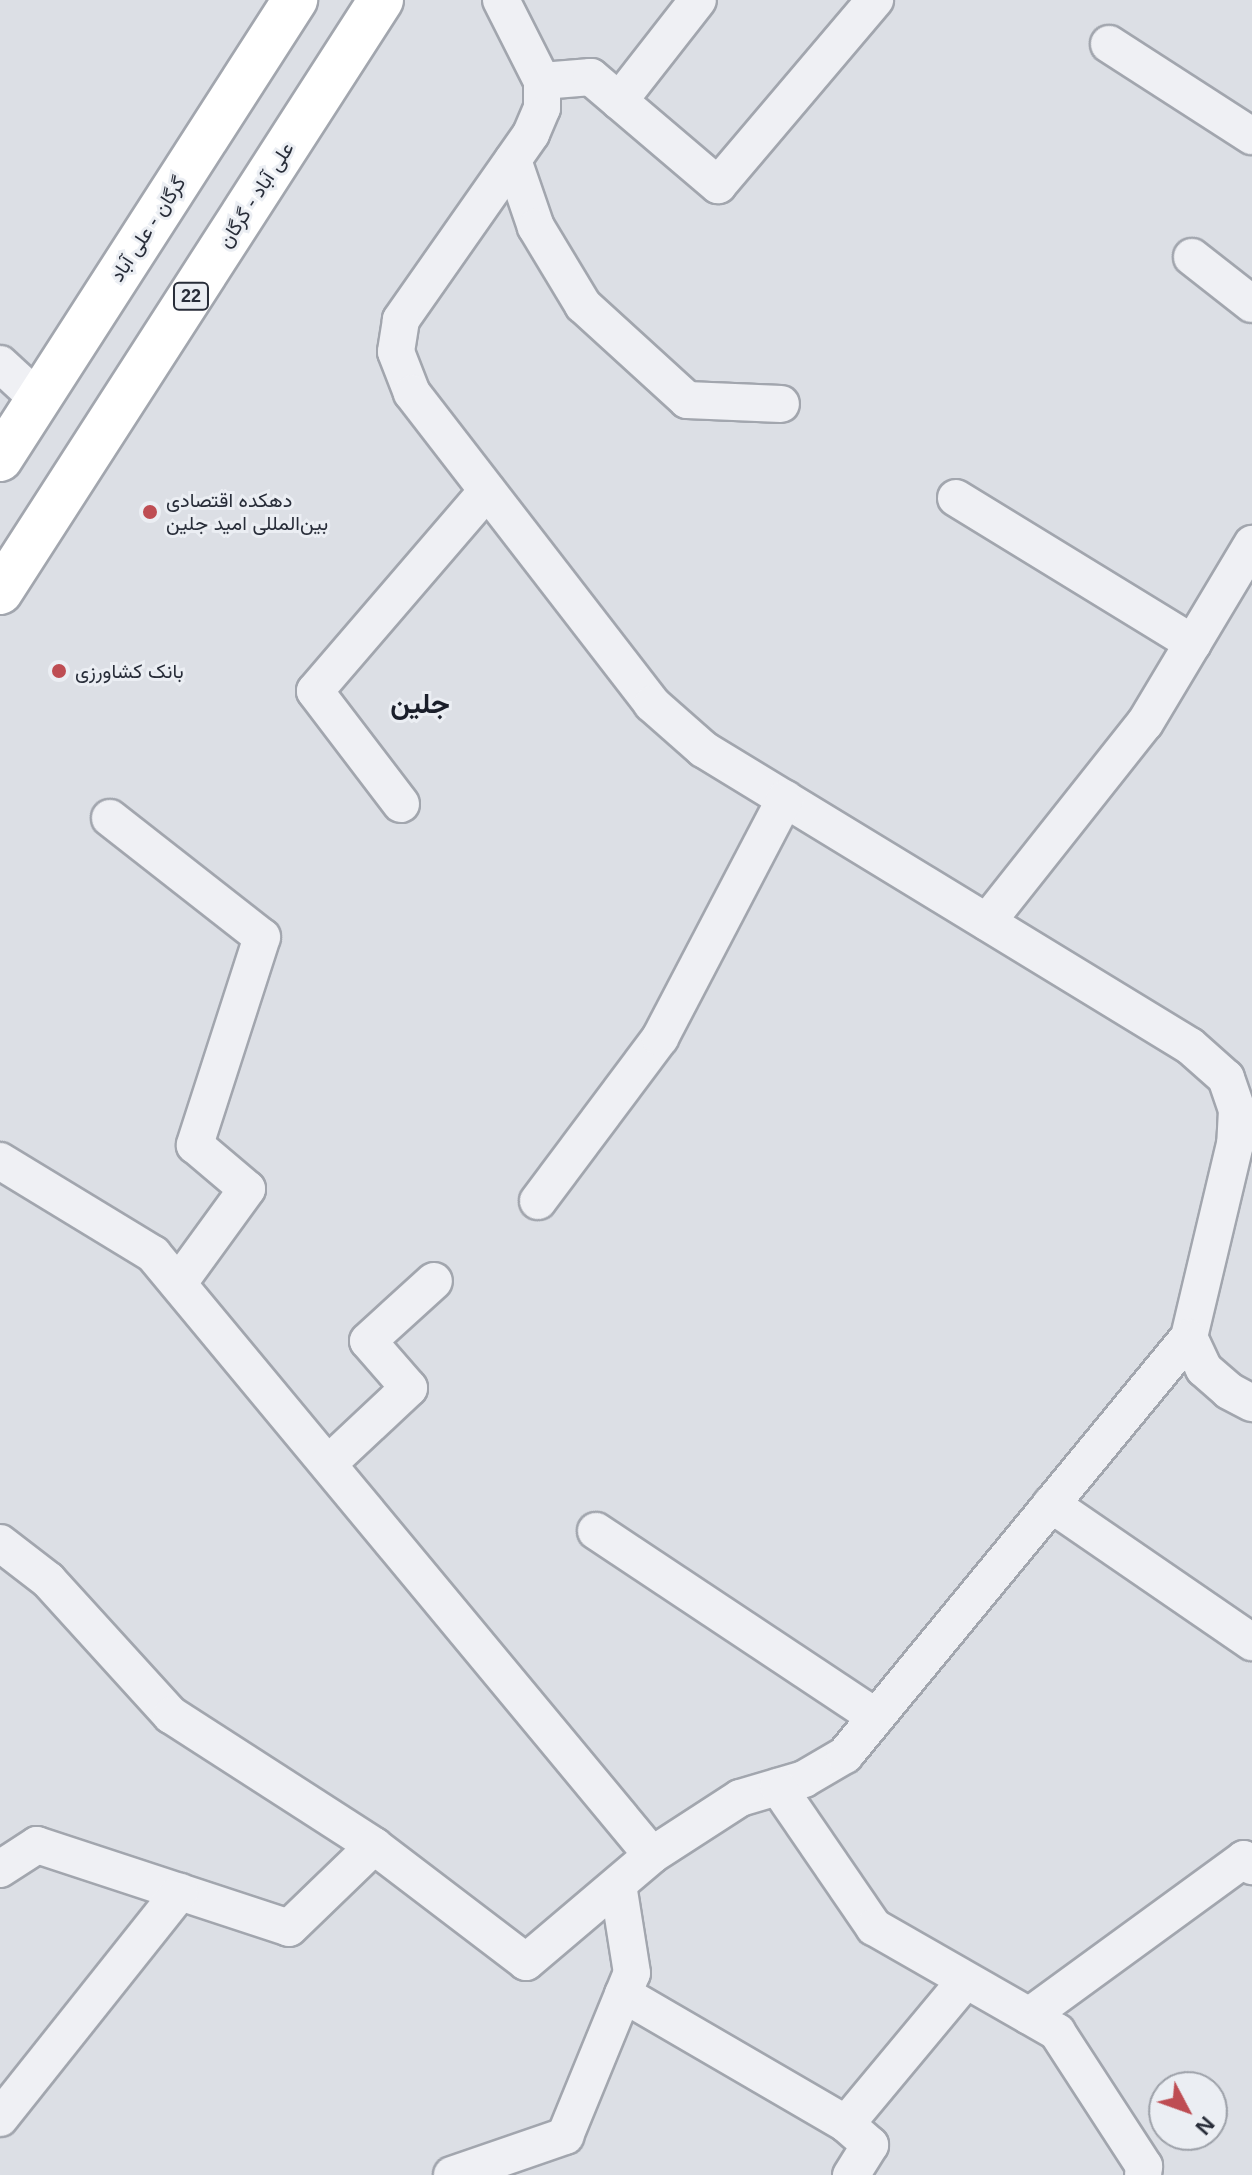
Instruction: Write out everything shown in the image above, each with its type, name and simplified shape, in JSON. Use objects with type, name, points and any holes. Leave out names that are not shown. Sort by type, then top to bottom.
[{"type":"highway","name":"گرگان - علی آباد","points":[[0,459],[295,0]]},
{"type":"highway","name":"علی آباد - گرگان","points":[[0,592],[381,0]]},
{"type":"street","points":[[0,1543],[48,1580],[171,1715],[374,1846],[526,1962],[652,1855],[740,1798],[804,1779],[845,1755],[1189,1337],[1235,1144],[1237,1110],[1226,1078],[1190,1046],[703,749],[652,704],[412,393],[396,352],[401,320],[531,134],[542,108],[542,81],[501,0]]},
{"type":"street","points":[[619,101],[698,0]]},
{"type":"street","points":[[542,81],[591,77],[718,185],[875,0]]},
{"type":"street","points":[[1109,44],[1252,136]]},
{"type":"street","points":[[513,160],[536,227],[583,305],[687,400],[781,404]]},
{"type":"street","points":[[1192,257],[1252,304]]},
{"type":"street","points":[[0,364],[38,399]]},
{"type":"street","points":[[401,804],[315,691],[487,491]]},
{"type":"street","points":[[956,498],[1193,643]]},
{"type":"street","points":[[987,922],[1145,723],[1252,544]]},
{"type":"street","points":[[538,1201],[660,1038],[785,799]]},
{"type":"street","points":[[110,818],[262,937],[195,1145],[247,1189],[178,1284]]},
{"type":"street","points":[[0,1161],[153,1254],[652,1855]]},
{"type":"street","points":[[328,1464],[409,1388],[368,1341],[434,1281]]},
{"type":"street","points":[[1189,1337],[1204,1369],[1229,1391],[1252,1403]]},
{"type":"street","points":[[1051,1504],[1252,1642]]},
{"type":"street","points":[[596,1531],[876,1717]]},
{"type":"street","points":[[778,1787],[874,1927],[1057,2032],[1144,2166],[1143,2175]]},
{"type":"street","points":[[0,1869],[37,1845],[289,1928],[374,1846]]},
{"type":"street","points":[[1029,2016],[1244,1859],[1252,1866]]},
{"type":"street","points":[[452,2175],[565,2136],[632,1973],[618,1885]]},
{"type":"street","points":[[0,2118],[180,1892]]},
{"type":"street","points":[[846,2124],[966,1980]]},
{"type":"street","points":[[623,1994],[846,2124],[870,2145],[851,2175]]},
{"type":"place","name":"دهکده اقتصادی بین‌المللی امید جلین","points":[[150,512]]},
{"type":"place","name":"بانک کشاورزی","points":[[59,671]]},
{"type":"district","name":"جلین","points":[[420,704]]}]
